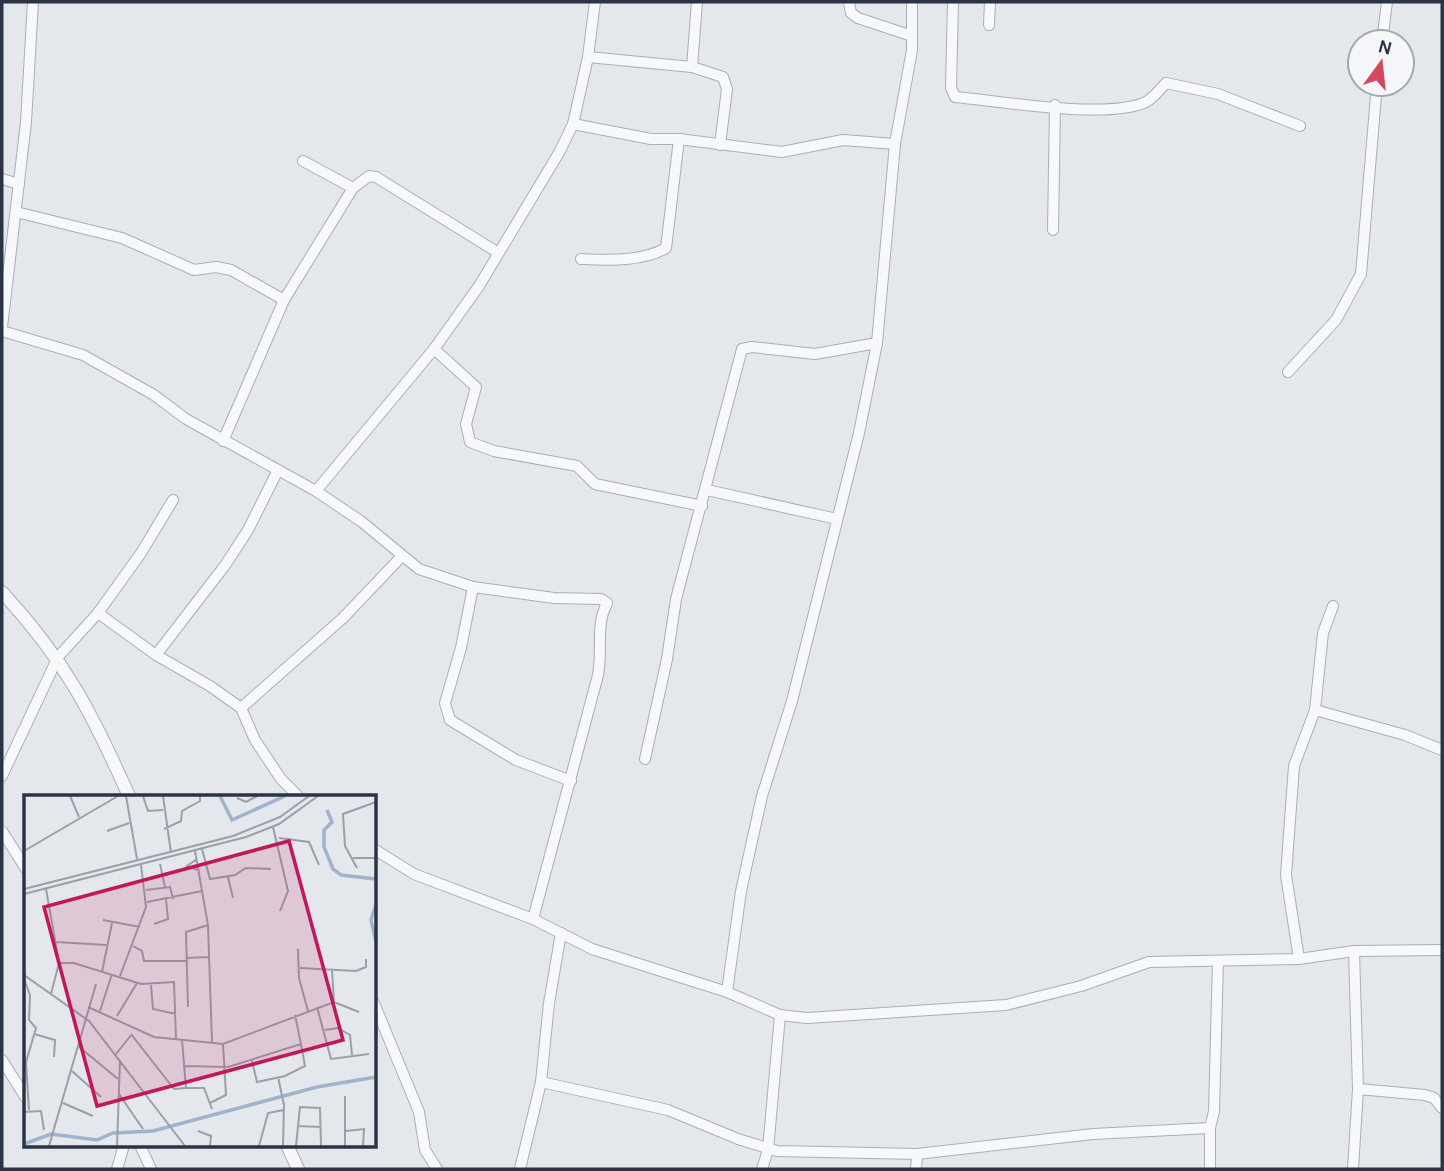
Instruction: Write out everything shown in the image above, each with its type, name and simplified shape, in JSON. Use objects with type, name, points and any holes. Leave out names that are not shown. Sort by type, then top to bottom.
[{"type":"street","points":[[33,2],[19,184],[2,329],[83,355],[154,395],[186,419],[223,441],[316,491],[362,522],[419,569],[473,587],[554,598],[601,599],[607,603],[597,638],[602,654],[533,919]]},
{"type":"street","points":[[316,491],[434,349],[478,286],[573,124],[588,57],[595,2]]},
{"type":"street","points":[[692,67],[697,2]]},
{"type":"street","points":[[849,2],[851,13],[858,18],[912,36]]},
{"type":"street","points":[[727,992],[741,891],[762,796],[792,701],[877,343],[895,144],[912,36],[912,2]]},
{"type":"street","points":[[953,2],[951,94],[1095,109],[1147,102],[1166,83],[1218,94],[1300,126]]},
{"type":"street","points":[[989,25],[990,2]]},
{"type":"street","points":[[1384,28],[1387,2]]},
{"type":"street","points":[[588,57],[692,67],[718,74],[725,80],[720,145]]},
{"type":"street","points":[[1288,372],[1336,320],[1361,274],[1376,98]]},
{"type":"street","points":[[1053,230],[1055,105]]},
{"type":"street","points":[[573,124],[652,139],[679,139],[782,152],[843,140],[895,144]]},
{"type":"street","points":[[581,259],[610,260],[647,255],[666,248],[679,139]]},
{"type":"street","points":[[303,161],[353,188]]},
{"type":"street","points":[[223,441],[284,300],[353,188],[369,176],[376,177],[497,252]]},
{"type":"street","points":[[2,179],[19,184]]},
{"type":"street","points":[[16,212],[122,238],[194,270],[216,267],[231,270],[284,300]]},
{"type":"street","points":[[645,760],[667,659],[676,599],[707,491],[742,349],[751,347],[815,354],[877,343]]},
{"type":"street","points":[[434,349],[476,387],[466,424],[470,442],[494,452],[577,466],[596,484],[702,506]]},
{"type":"street","points":[[156,655],[226,564],[278,470]]},
{"type":"street","points":[[707,491],[837,519]]},
{"type":"street","points":[[2,776],[58,657],[98,612],[141,553],[173,500]]},
{"type":"street","points":[[241,708],[343,618],[402,556]]},
{"type":"street","points":[[473,587],[461,648],[445,703],[450,720],[516,760],[571,780]]},
{"type":"street","points":[[2,592],[58,657],[80,692],[129,795]]},
{"type":"street","points":[[1299,959],[1286,875],[1294,765],[1315,710],[1322,633],[1333,606]]},
{"type":"street","points":[[98,612],[156,655],[210,686],[241,708],[261,750],[281,779],[297,795]]},
{"type":"street","points":[[1315,710],[1405,735],[1442,750]]},
{"type":"street","points":[[2,831],[24,866]]},
{"type":"street","points":[[376,850],[414,874],[533,919],[627,962],[727,992],[780,1015],[835,1018],[901,1010],[1006,1005],[1081,986],[1149,962],[1299,959],[1354,951],[1442,950]]},
{"type":"street","points":[[520,1169],[541,1082],[548,1003],[561,933]]},
{"type":"street","points":[[1353,1169],[1358,1089],[1354,951]]},
{"type":"street","points":[[1210,1169],[1218,961]]},
{"type":"street","points":[[376,1008],[419,1111],[425,1150],[437,1169]]},
{"type":"street","points":[[762,1169],[768,1150],[780,1015]]},
{"type":"street","points":[[2,1060],[24,1095]]},
{"type":"street","points":[[541,1082],[668,1110],[768,1150],[917,1154],[1093,1134],[1210,1128]]},
{"type":"street","points":[[1358,1089],[1425,1095],[1434,1098],[1442,1108]]},
{"type":"street","points":[[117,1169],[124,1146]]},
{"type":"street","points":[[141,1146],[151,1169]]},
{"type":"street","points":[[287,1146],[298,1169]]},
{"type":"street","points":[[916,1169],[917,1154]]}]
